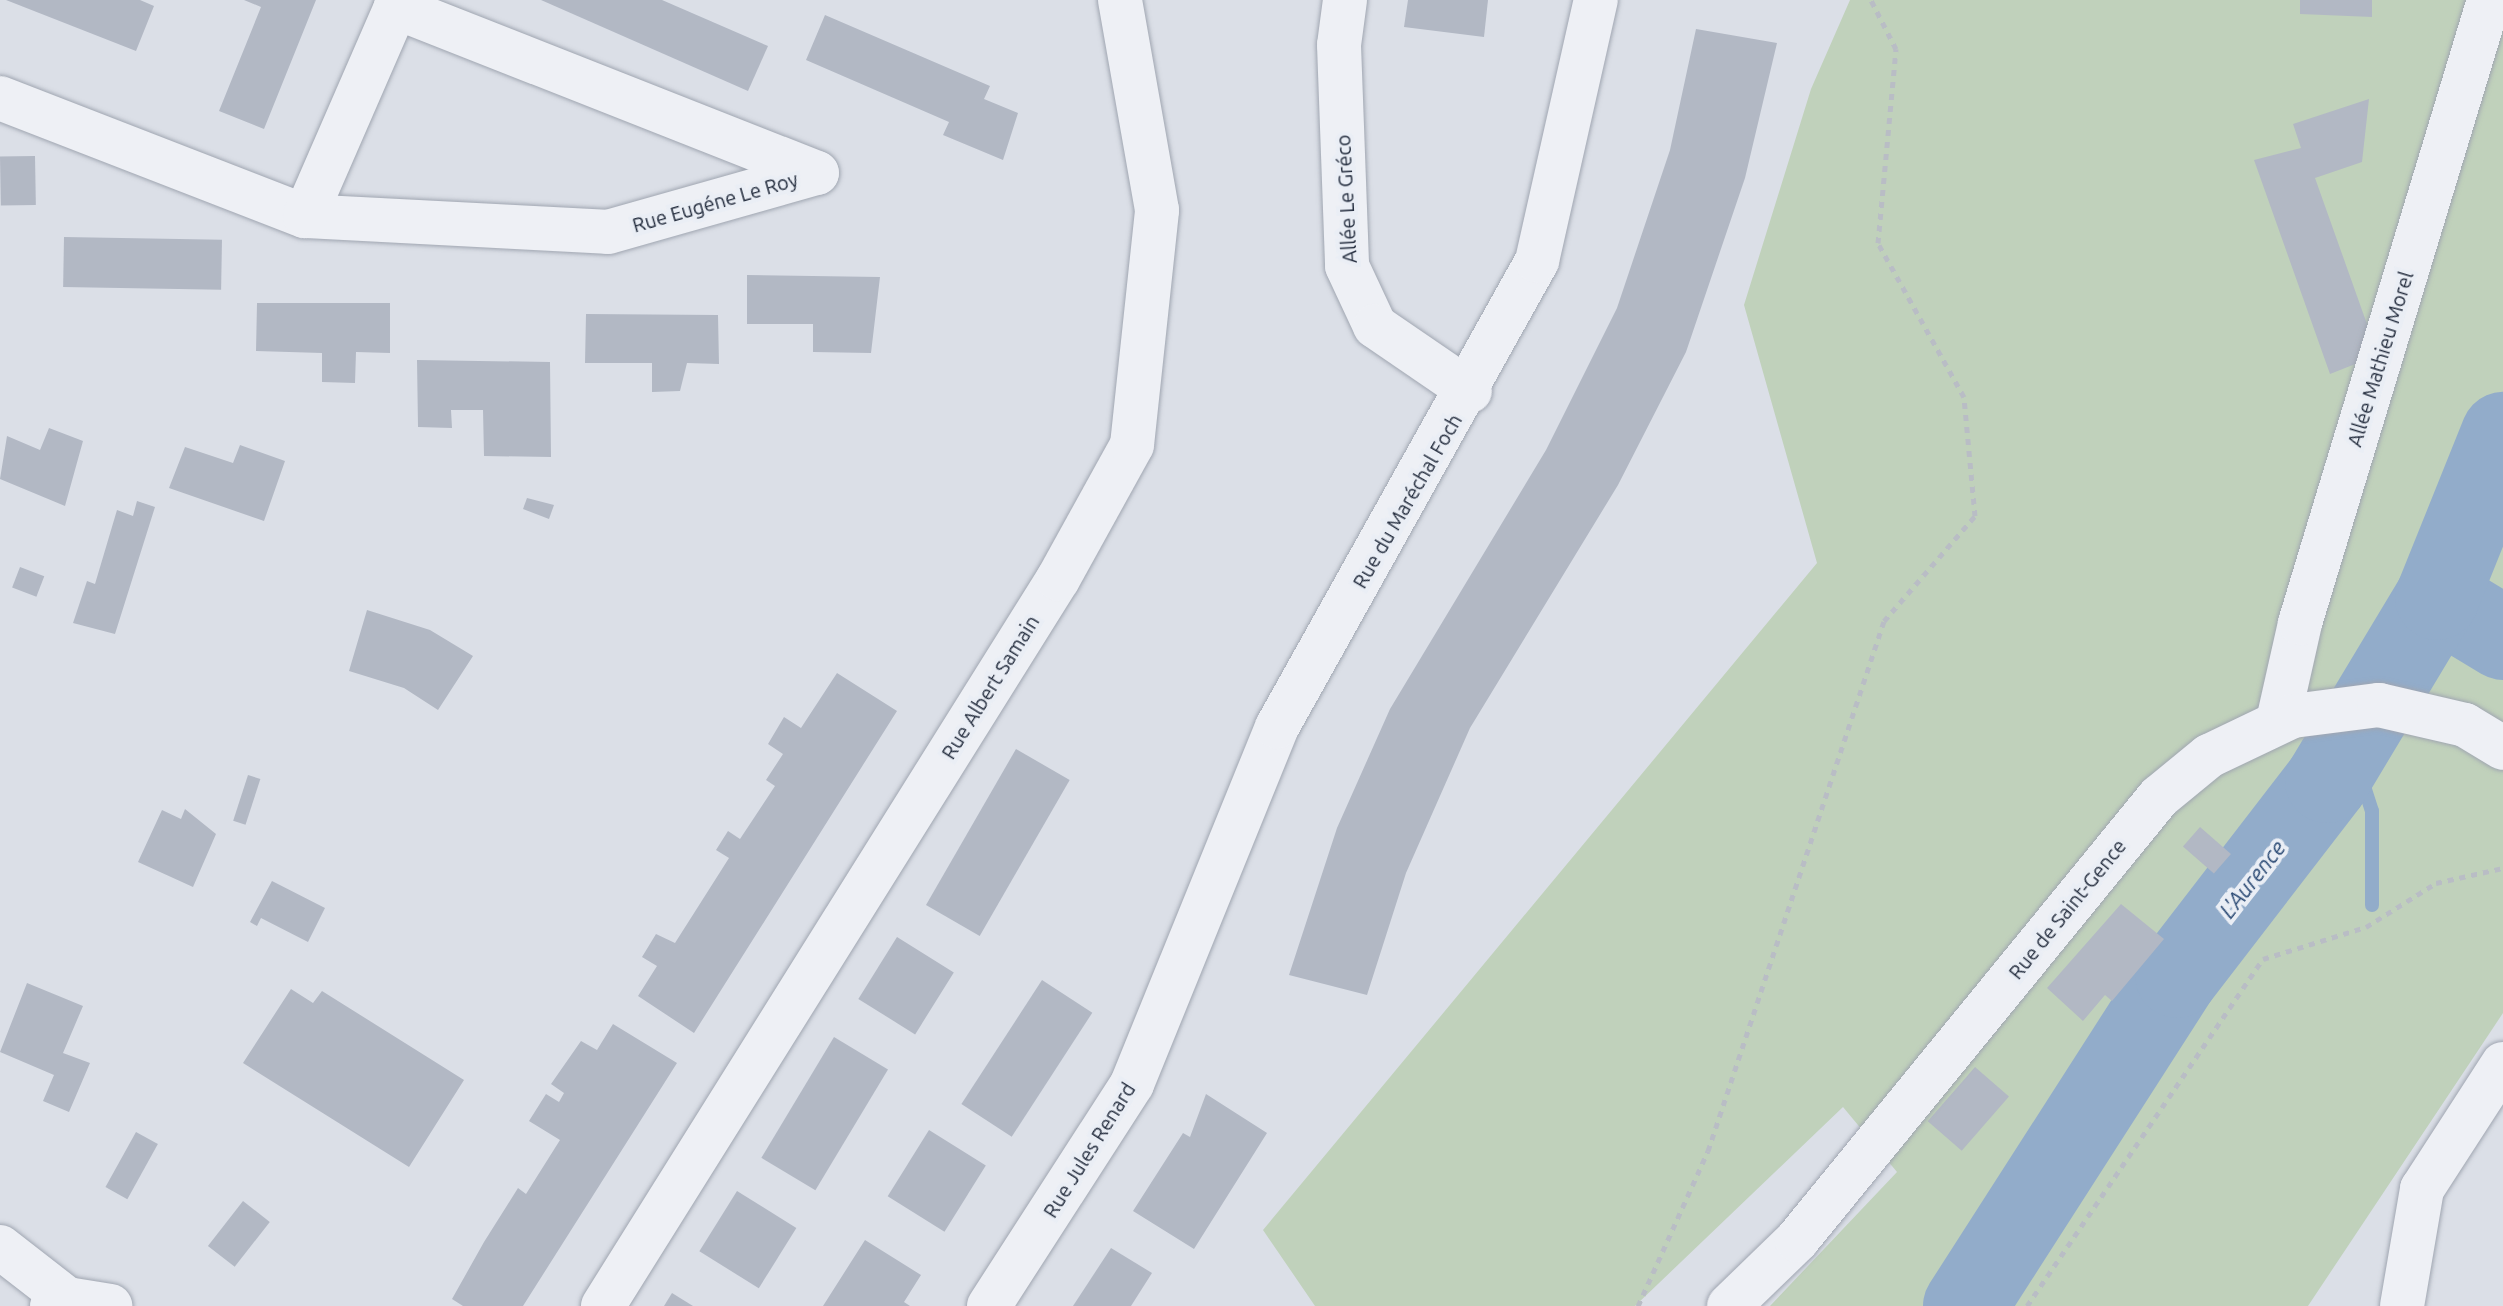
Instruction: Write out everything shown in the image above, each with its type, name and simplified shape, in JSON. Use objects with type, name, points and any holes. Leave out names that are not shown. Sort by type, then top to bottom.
[{"type":"street","name":"Rue Albert Samain","points":[[603,1306],[1058,579],[1132,445],[1157,210],[1120,0]]},
{"type":"street","name":"Allée Le Gréco","points":[[1345,0],[1339,45],[1347,266],[1375,326],[1470,391]]},
{"type":"street","name":"Rue du Maréchal Foch","points":[[1176,987],[1277,727],[1470,391],[1537,261],[1596,0]]},
{"type":"street","name":"Allée Mathieu Morel","points":[[2278,721],[2300,623],[2489,0]]},
{"type":"street","name":"Rue Eugéne Le Roy","points":[[0,98],[305,216],[608,232],[817,173],[397,4],[305,216]]},
{"type":"street","name":"Rue de Saint-Gence","points":[[1729,1306],[1797,1240],[2159,797],[2209,756],[2278,721],[2330,708],[2419,710],[2465,725],[2503,748]]},
{"type":"street","name":"Rue Jules Renard","points":[[989,1306],[1132,1084],[1176,987]]},
{"type":"street","points":[[2402,1306],[2422,1189],[2503,1064]]},
{"type":"street","points":[[0,1247],[59,1303],[110,1306]]},
{"type":"path","points":[[1638,1306],[1708,1151],[1884,621],[1975,516],[1964,397],[1878,243],[1896,49],[1871,0]]},
{"type":"path","points":[[2027,1306],[2263,959],[2366,927],[2436,883],[2503,868]]},
{"type":"green space","points":[[1850,0],[2503,0],[2503,1013],[2308,1306],[1770,1306],[1897,1172],[1843,1107],[1635,1306],[1315,1306],[1263,1230],[1817,563],[1744,305],[1811,89]]},
{"type":"building","points":[[6,0],[140,0],[154,6],[136,51]]},
{"type":"building","points":[[244,0],[316,0],[264,129],[219,111],[261,7]]},
{"type":"building","points":[[541,0],[662,0],[768,46],[748,91]]},
{"type":"building","points":[[1408,0],[1488,0],[1484,37],[1404,27]]},
{"type":"building","points":[[2300,0],[2372,0],[2372,17],[2300,14]]},
{"type":"building","points":[[825,15],[990,86],[984,99],[1018,113],[1003,160],[943,135],[949,122],[806,60]]},
{"type":"building","points":[[1696,29],[1777,43],[1745,178],[1686,352],[1618,485],[1470,728],[1406,873],[1367,995],[1289,975],[1337,828],[1390,709],[1546,450],[1617,308],[1670,150]]},
{"type":"building","points":[[2369,99],[2362,162],[2315,178],[2378,355],[2330,374],[2254,160],[2301,148],[2293,124]]},
{"type":"building","points":[[35,156],[36,205],[1,206],[0,157]]},
{"type":"building","points":[[64,237],[222,240],[221,290],[63,287]]},
{"type":"building","points":[[747,275],[880,277],[871,353],[813,352],[813,324],[747,324]]},
{"type":"building","points":[[257,303],[390,303],[390,353],[356,352],[355,383],[322,382],[322,353],[256,351]]},
{"type":"building","points":[[586,314],[718,315],[719,364],[687,363],[680,391],[652,392],[652,363],[585,363]]},
{"type":"building","points":[[417,360],[550,362],[551,457],[484,456],[483,410],[451,410],[452,428],[418,427]]},
{"type":"building","points":[[49,428],[83,441],[65,506],[0,479],[7,436],[40,450]]},
{"type":"building","points":[[240,445],[285,461],[264,521],[169,488],[185,447],[233,463]]},
{"type":"building","points":[[527,498],[554,505],[549,519],[523,509]]},
{"type":"building","points":[[137,501],[155,507],[115,634],[73,623],[87,581],[95,584],[117,510],[133,516]]},
{"type":"building","points":[[20,567],[44,576],[36,597],[12,588]]},
{"type":"building","points":[[367,610],[430,630],[473,656],[438,710],[404,688],[349,671]]},
{"type":"building","points":[[837,673],[897,711],[694,1033],[638,996],[657,966],[642,957],[656,934],[675,943],[729,858],[716,850],[728,831],[740,839],[775,786],[766,780],[783,754],[768,744],[784,717],[801,728]]},
{"type":"building","points":[[1016,749],[1070,780],[980,936],[926,905]]},
{"type":"building","points":[[248,775],[260,779],[246,825],[233,821]]},
{"type":"building","points":[[185,809],[216,834],[193,887],[138,862],[162,810],[181,819]]},
{"type":"building","points":[[2200,827],[2231,854],[2214,874],[2183,847]]},
{"type":"building","points":[[272,881],[325,908],[308,942],[261,918],[257,926],[250,922]]},
{"type":"building","points":[[2121,904],[2164,939],[2112,1001],[2105,995],[2083,1021],[2047,988]]},
{"type":"building","points":[[897,937],[954,973],[915,1034],[858,999]]},
{"type":"building","points":[[1042,980],[1092,1013],[1012,1137],[961,1104]]},
{"type":"building","points":[[27,983],[83,1006],[63,1053],[90,1063],[69,1112],[43,1101],[54,1075],[0,1052]]},
{"type":"building","points":[[291,989],[313,1003],[322,991],[464,1080],[409,1167],[243,1063]]},
{"type":"building","points":[[613,1024],[677,1063],[523,1306],[463,1306],[452,1299],[484,1242],[518,1188],[526,1194],[560,1140],[529,1121],[546,1094],[559,1102],[564,1093],[551,1084],[581,1041],[597,1050]]},
{"type":"building","points":[[834,1037],[888,1069],[815,1190],[761,1158]]},
{"type":"building","points":[[1975,1067],[2009,1097],[1962,1151],[1928,1121]]},
{"type":"building","points":[[1206,1094],[1267,1133],[1194,1249],[1133,1211],[1183,1133],[1190,1137]]},
{"type":"building","points":[[929,1130],[986,1166],[944,1232],[888,1196]]},
{"type":"building","points":[[136,1132],[158,1144],[127,1199],[105,1187]]},
{"type":"building","points":[[737,1191],[796,1228],[759,1288],[699,1251]]},
{"type":"building","points":[[243,1201],[270,1222],[235,1267],[208,1246]]},
{"type":"building","points":[[865,1240],[921,1275],[904,1302],[910,1306],[823,1306]]},
{"type":"building","points":[[1111,1248],[1152,1273],[1131,1306],[1073,1306]]},
{"type":"building","points":[[672,1293],[693,1306],[664,1306]]},
{"type":"waterway","name":"L'Aurence","points":[[1965,1306],[2177,976],[2327,781],[2437,598],[2503,434]]},
{"type":"waterway","points":[[2437,598],[2503,638]]},
{"type":"waterway","points":[[2350,743],[2372,811],[2372,905]]}]
